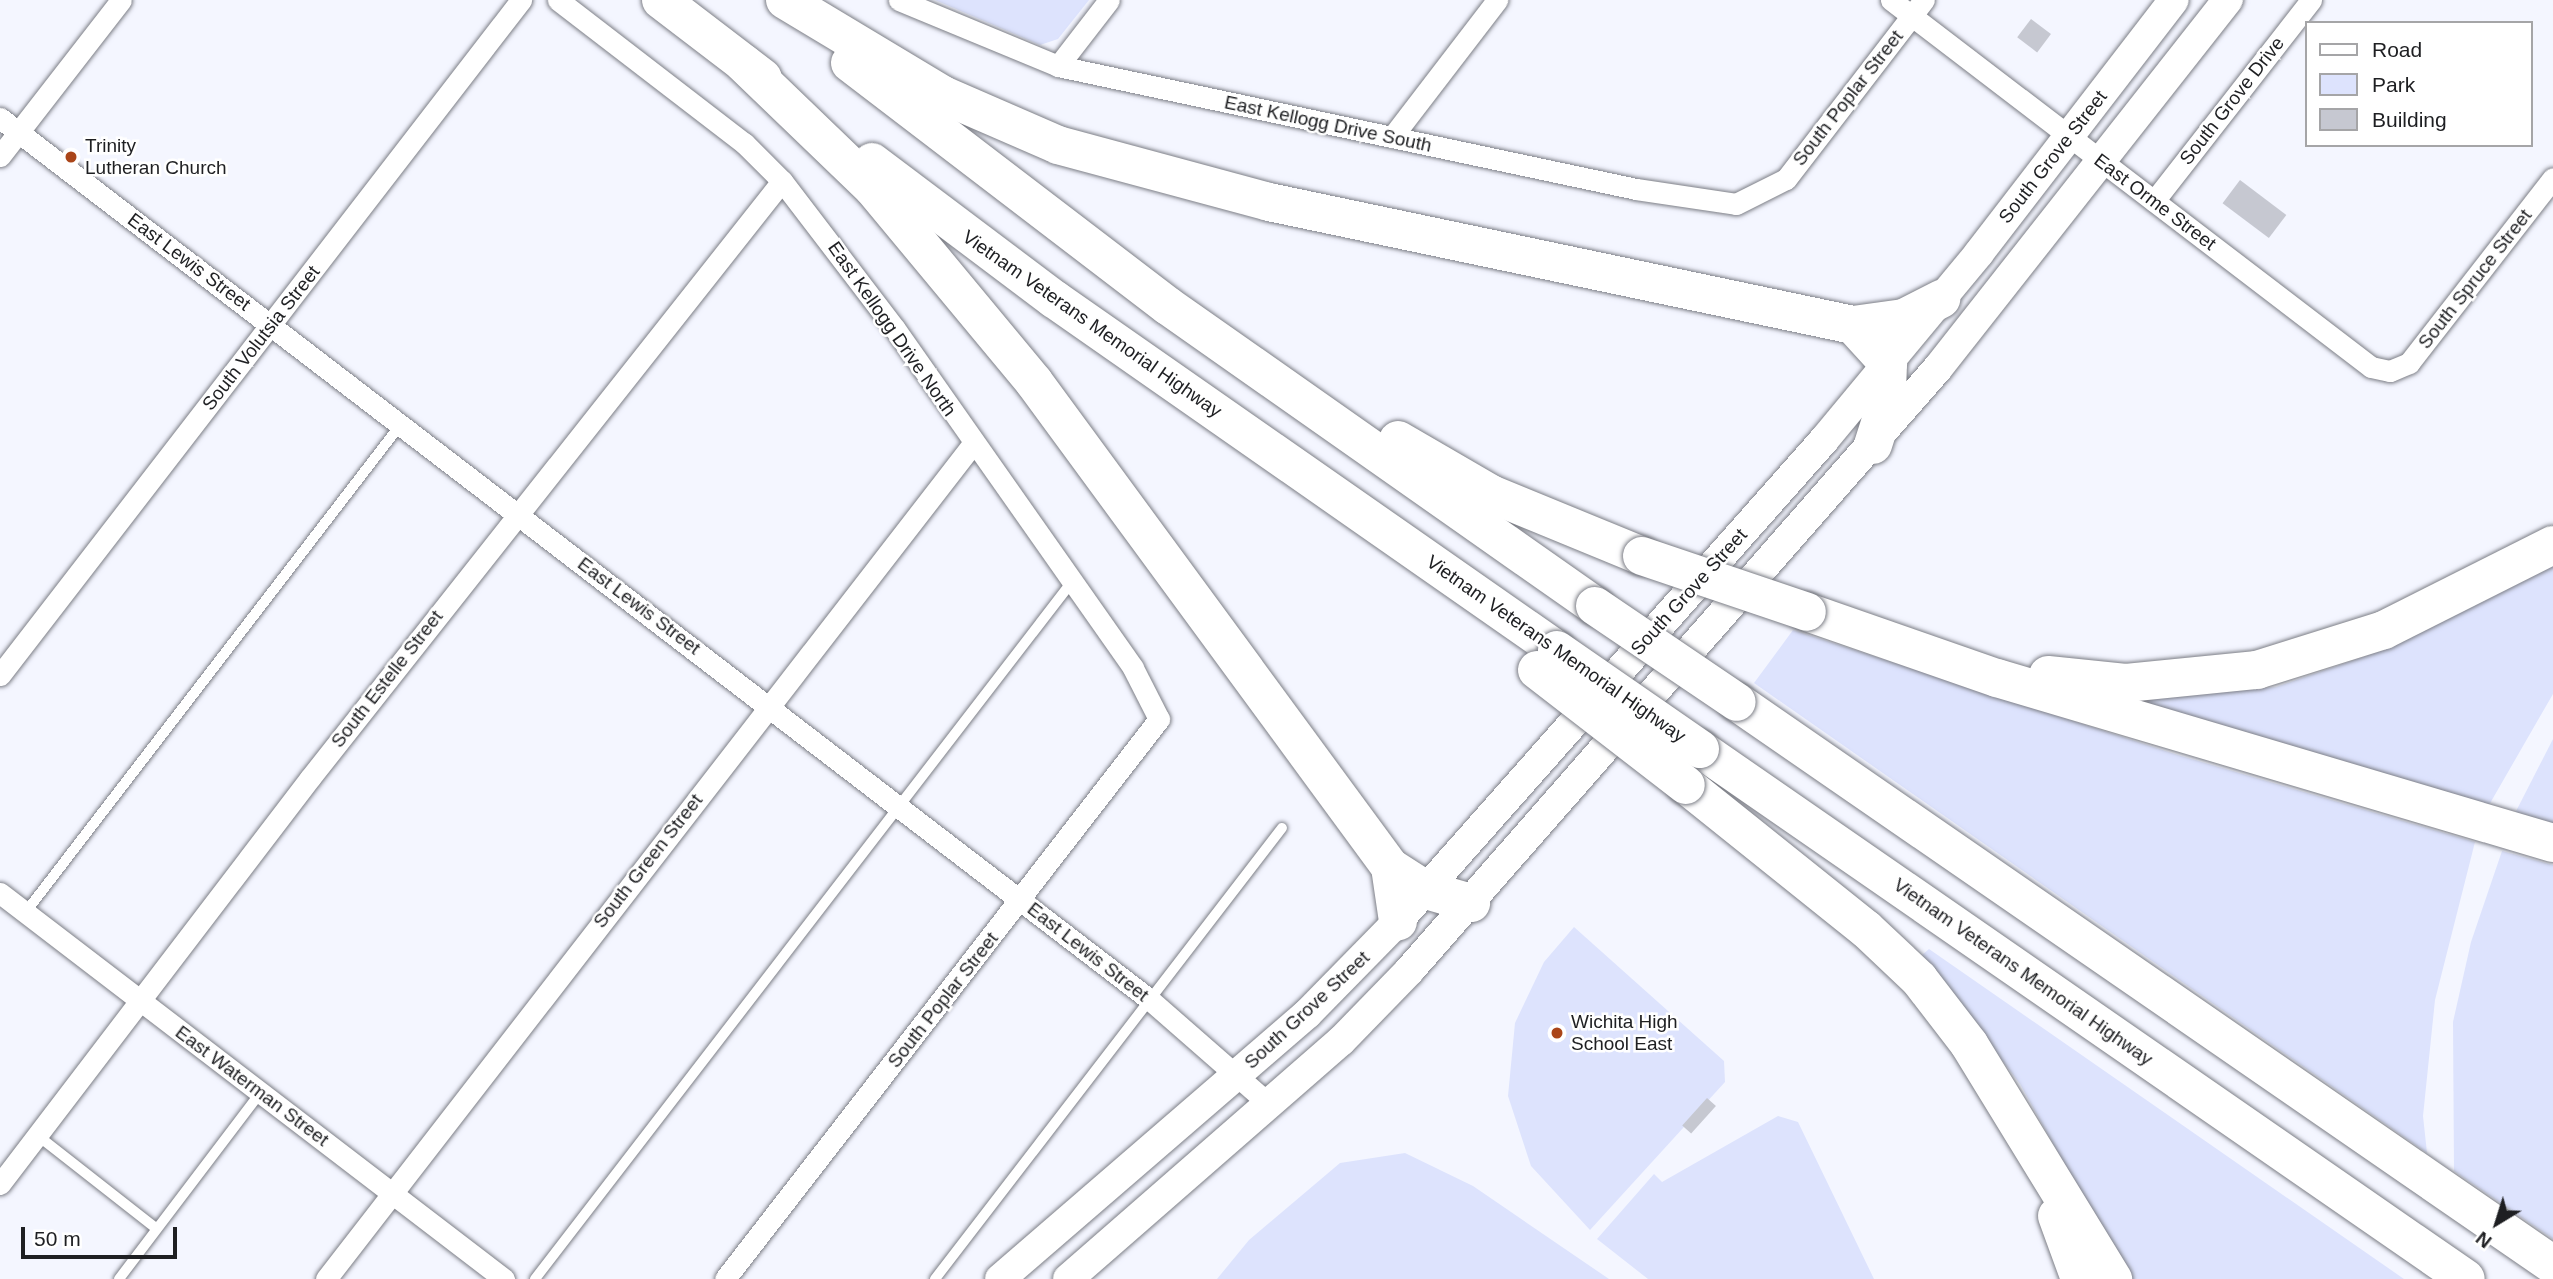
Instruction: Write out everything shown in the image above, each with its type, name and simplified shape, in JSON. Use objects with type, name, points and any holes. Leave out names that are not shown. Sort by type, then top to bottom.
[{"type":"highway","name":"Vietnam Veterans Memorial Highway","points":[[660,0],[972,240],[1353,509],[1547,660],[1700,749],[2466,1279]]},
{"type":"highway","points":[[768,0],[1168,306],[1595,606],[2553,1265]]},
{"type":"highway","points":[[785,0],[943,95],[1058,145],[1269,202],[1853,325],[1904,318],[1941,299]]},
{"type":"highway","points":[[743,63],[873,188],[1034,382],[1390,867],[1426,890],[1471,903]]},
{"type":"highway","points":[[1168,306],[1491,494],[1642,556],[1923,650],[1997,678],[2553,843]]},
{"type":"highway","points":[[1853,325],[1888,363],[1887,401],[1873,445]]},
{"type":"highway","points":[[1923,650],[2126,683],[2243,672],[2385,631],[2553,545]]},
{"type":"highway","points":[[1547,660],[1686,785],[1866,929],[1919,979],[2029,1139],[2113,1279]]},
{"type":"highway","points":[[1390,867],[1398,921]]},
{"type":"highway","points":[[2029,1139],[2080,1279]]},
{"type":"street","points":[[0,156],[121,0]]},
{"type":"street","name":"South Volutsia Street","points":[[0,675],[521,0]]},
{"type":"street","name":"East Kellogg Drive North","points":[[558,0],[744,144],[782,181],[1133,668],[1159,719]]},
{"type":"street","name":"East Kellogg Drive South","points":[[899,0],[1058,66],[1679,197],[1736,204],[1766,191]]},
{"type":"street","points":[[1058,66],[1109,0]]},
{"type":"street","points":[[1392,137],[1497,0]]},
{"type":"street","name":"East Orme Street","points":[[1891,0],[1918,8],[2068,136],[2371,367],[2390,371]]},
{"type":"street","name":"South Grove Street","points":[[1000,1279],[1237,1076],[1398,921],[1888,363],[2174,0]]},
{"type":"street","points":[[1068,1279],[1342,1041],[1471,903],[1873,445],[2102,162],[2228,0]]},
{"type":"street","name":"South Grove Drive","points":[[2154,201],[2311,0]]},
{"type":"street","name":"South Poplar Street","points":[[1766,191],[1786,178],[1918,8]]},
{"type":"street","name":"East Lewis Street","points":[[0,118],[1149,999],[1270,1105]]},
{"type":"street","name":"South Spruce Street","points":[[2390,371],[2409,363],[2553,178]]},
{"type":"street","name":"South Estelle Street","points":[[0,1184],[518,514],[782,181]]},
{"type":"street","name":"South Green Street","points":[[326,1279],[972,445]]},
{"type":"street","name":"South Poplar Street","points":[[725,1279],[1159,719]]},
{"type":"street","name":"East Waterman Street","points":[[0,893],[504,1279]]},
{"type":"lane","points":[[25,913],[401,424]]},
{"type":"lane","points":[[535,1279],[1072,583]]},
{"type":"lane","points":[[935,1279],[1282,828]]},
{"type":"lane","points":[[119,1279],[261,1092]]},
{"type":"lane","points":[[37,1135],[157,1229]]},
{"type":"green space","points":[[935,0],[1089,0],[1058,39],[1040,45]]},
{"type":"green space","points":[[2553,566],[2553,694],[2485,812],[2147,708],[2148,699],[2276,687],[2366,656]]},
{"type":"green space","points":[[1793,630],[2178,755],[2475,842],[2435,1000],[2423,1116],[2427,1153],[1754,683]]},
{"type":"green space","points":[[2553,739],[2553,831],[2512,819]]},
{"type":"green space","points":[[2502,851],[2553,865],[2553,1239],[2454,1171],[2453,1022],[2471,942]]},
{"type":"green space","points":[[1574,927],[1724,1061],[1725,1082],[1590,1230],[1531,1166],[1508,1096],[1515,1023],[1544,962]]},
{"type":"green space","points":[[1929,949],[2404,1279],[2128,1279],[2020,1084],[1922,955]]},
{"type":"green space","points":[[1778,1116],[1798,1122],[1874,1279],[1648,1279],[1597,1239],[1654,1174],[1662,1182]]},
{"type":"green space","points":[[1405,1153],[1473,1186],[1609,1279],[1217,1279],[1249,1240],[1340,1163]]},
{"type":"building","points":[[2031,19],[2051,34],[2037,52],[2017,37]]},
{"type":"building","points":[[2240,180],[2286,215],[2269,238],[2223,203]]},
{"type":"building","points":[[1707,1098],[1716,1106],[1691,1134],[1682,1125]]},
{"type":"place","name":"Trinity Lutheran Church","points":[[71,157]]},
{"type":"place","name":"Wichita High School East","points":[[1557,1033]]}]
